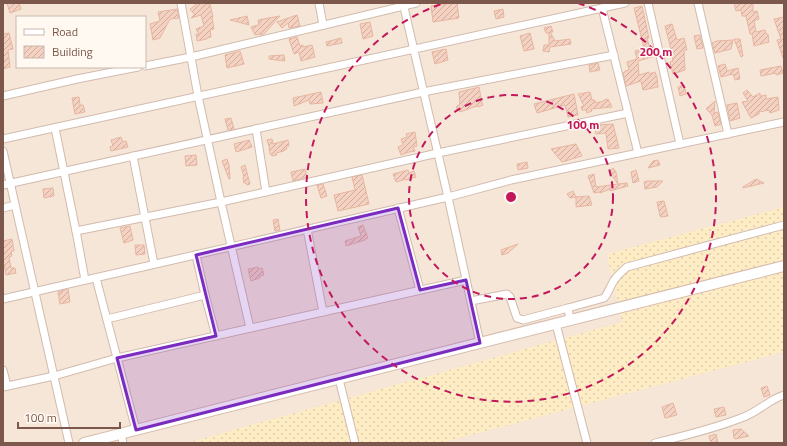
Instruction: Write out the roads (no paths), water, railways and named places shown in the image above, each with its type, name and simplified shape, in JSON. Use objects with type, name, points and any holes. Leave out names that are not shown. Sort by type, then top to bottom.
[{"type":"street","points":[[180,3],[198,96],[250,328]]},
{"type":"street","points":[[319,3],[323,25]]},
{"type":"street","points":[[146,66],[191,57],[403,4],[416,3]]},
{"type":"street","points":[[3,139],[413,49],[593,6],[602,8],[625,3]]},
{"type":"street","points":[[648,3],[680,144]]},
{"type":"street","points":[[698,3],[728,134]]},
{"type":"street","points":[[403,4],[448,196],[480,343]]},
{"type":"street","points":[[602,8],[638,153]]},
{"type":"street","points":[[7,184],[423,92],[614,55]]},
{"type":"street","points":[[3,96],[133,68]]},
{"type":"street","points":[[76,231],[221,202],[628,113]]},
{"type":"street","points":[[3,299],[398,208],[511,180],[784,122]]},
{"type":"street","points":[[55,128],[85,280]]},
{"type":"street","points":[[256,129],[266,192]]},
{"type":"street","points":[[3,151],[7,184],[15,205],[70,443]]},
{"type":"street","points":[[133,156],[154,264]]},
{"type":"street","points":[[3,208],[15,205]]},
{"type":"street","points":[[398,208],[420,290]]},
{"type":"street","points":[[471,301],[507,294],[510,297],[517,318],[523,320],[604,298],[608,294],[612,283],[627,267],[784,225]]},
{"type":"street","points":[[308,229],[324,312]]},
{"type":"street","points":[[196,255],[216,336]]},
{"type":"street","points":[[84,443],[122,438],[136,430],[784,266]]},
{"type":"street","points":[[96,278],[136,430]]},
{"type":"street","points":[[3,370],[5,386],[54,376],[117,358],[466,280]]},
{"type":"street","points":[[107,319],[205,295]]},
{"type":"street","points":[[568,308],[570,320]]},
{"type":"street","points":[[556,324],[587,443]]},
{"type":"street","points":[[339,379],[355,443]]},
{"type":"street","points":[[655,443],[741,419],[752,414],[776,398],[784,395]]}]
